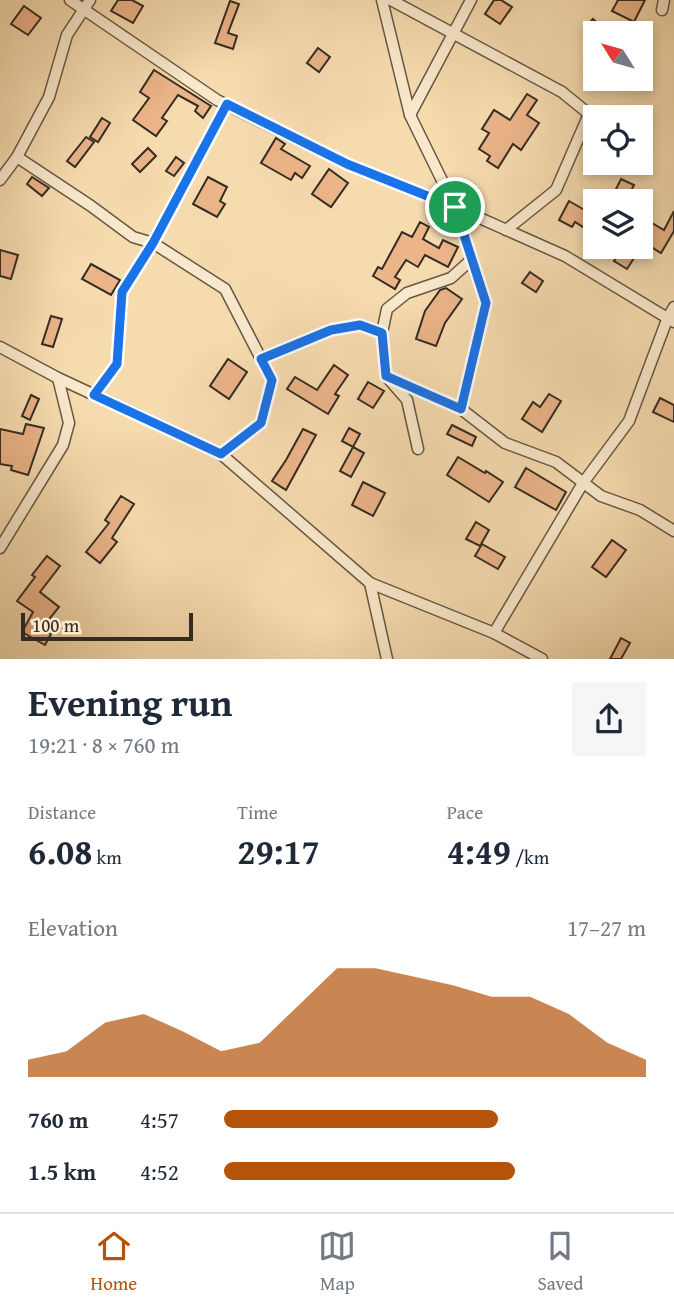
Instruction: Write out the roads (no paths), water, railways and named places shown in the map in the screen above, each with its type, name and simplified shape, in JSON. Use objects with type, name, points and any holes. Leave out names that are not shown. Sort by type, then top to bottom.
[{"type":"street","points":[[70,0],[87,4],[227,104],[347,164],[455,207],[565,256],[671,320]]},
{"type":"street","points":[[382,0],[410,115],[455,207],[486,303],[461,409]]},
{"type":"street","points":[[391,0],[562,92],[589,114],[556,190],[506,230]]},
{"type":"street","points":[[410,115],[471,0]]},
{"type":"street","points":[[0,180],[17,157],[49,97],[67,35],[87,4]]},
{"type":"street","points":[[94,395],[117,364],[122,292],[153,243],[227,104]]},
{"type":"street","points":[[17,157],[92,206],[133,237],[153,243],[225,289],[272,380],[261,423],[221,454]]},
{"type":"street","points":[[418,449],[407,400],[386,376],[382,333],[387,309],[407,293],[451,278],[472,259]]},
{"type":"street","points":[[494,633],[583,483],[629,422],[674,307]]},
{"type":"street","points":[[261,359],[331,330],[360,325],[382,333]]},
{"type":"street","points":[[0,346],[58,378],[221,454],[370,583],[494,633],[542,659]]},
{"type":"street","points":[[386,376],[461,409],[505,443],[556,462],[601,496],[640,510],[674,531]]},
{"type":"street","points":[[0,548],[63,445],[69,423],[58,378]]},
{"type":"street","points":[[370,583],[387,659]]}]
